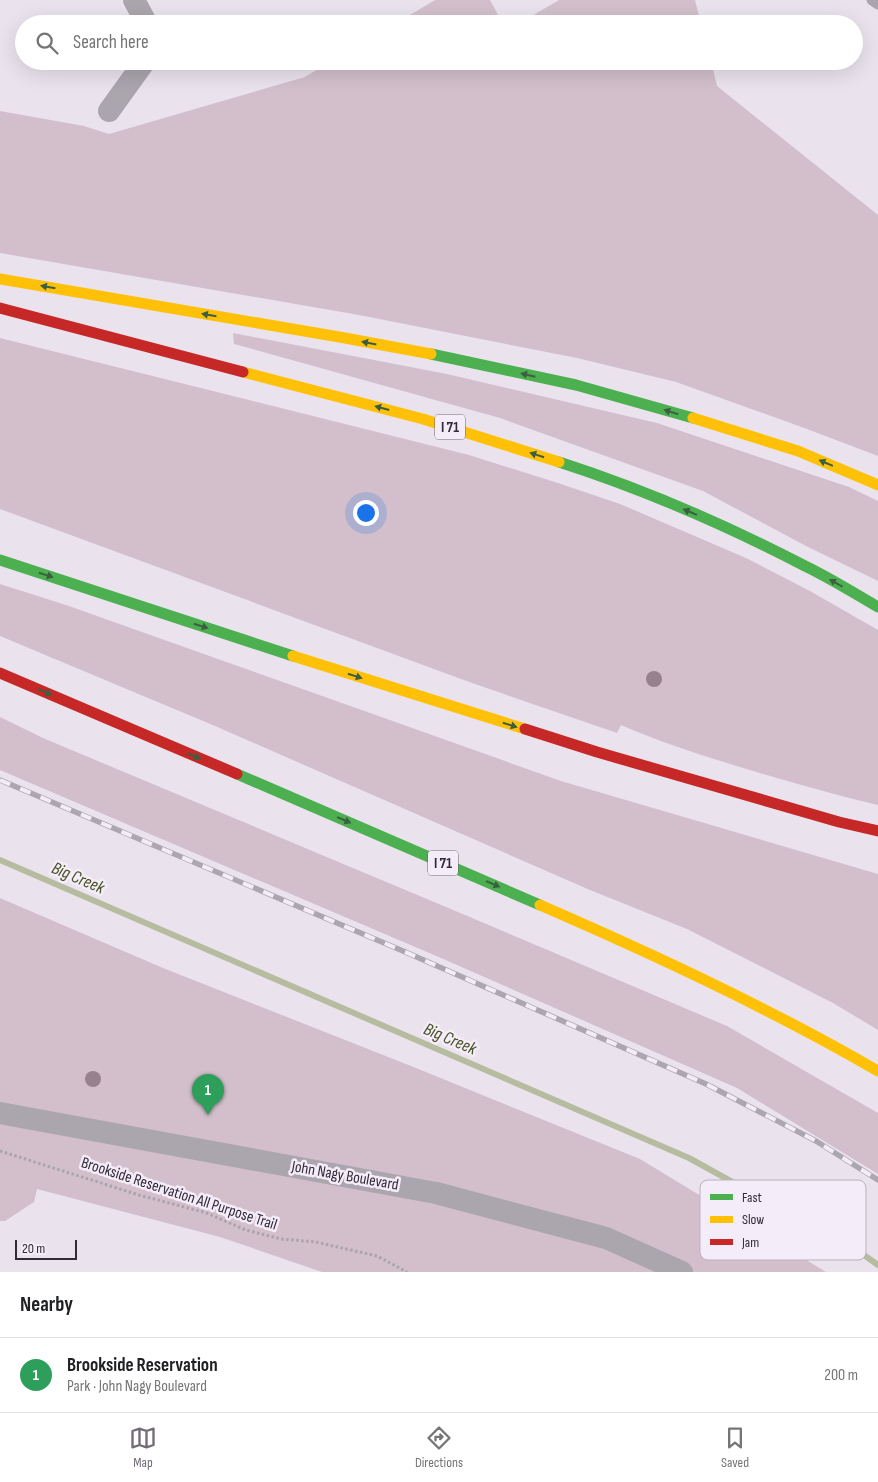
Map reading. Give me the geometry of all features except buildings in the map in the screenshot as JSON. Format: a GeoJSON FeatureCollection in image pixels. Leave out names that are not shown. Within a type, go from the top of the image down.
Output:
{"type":"FeatureCollection","features":[{"type":"Feature","properties":{"kind":"highway"},"geometry":{"type":"LineString","coordinates":[[0,279],[344,338],[471,362],[576,385],[671,411],[798,451],[878,485]]}},
{"type":"Feature","properties":{"kind":"highway","name":"I 71"},"geometry":{"type":"LineString","coordinates":[[0,308],[423,419],[586,471],[738,532],[806,566],[878,607]]}},
{"type":"Feature","properties":{"kind":"highway"},"geometry":{"type":"LineString","coordinates":[[0,560],[316,664],[588,749],[839,822],[878,831]]}},
{"type":"Feature","properties":{"kind":"highway","name":"I 71"},"geometry":{"type":"LineString","coordinates":[[0,673],[627,942],[754,1003],[878,1070]]}},
{"type":"Feature","properties":{"kind":"street"},"geometry":{"type":"LineString","coordinates":[[134,0],[142,15]]}},
{"type":"Feature","properties":{"kind":"street"},"geometry":{"type":"LineString","coordinates":[[109,111],[139,70]]}},
{"type":"Feature","properties":{"kind":"street","name":"John Nagy Boulevard"},"geometry":{"type":"LineString","coordinates":[[0,1113],[436,1193],[606,1238],[682,1272]]}},
{"type":"Feature","properties":{"kind":"lane"},"geometry":{"type":"LineString","coordinates":[[872,0],[878,4]]}},
{"type":"Feature","properties":{"kind":"path","name":"Brookside Reservation All Purpose Trail"},"geometry":{"type":"LineString","coordinates":[[0,1151],[139,1195],[207,1213],[246,1230],[281,1239],[316,1242],[378,1256],[407,1272]]}},
{"type":"Feature","properties":{"kind":"shaded area"},"geometry":{"type":"Polygon","coordinates":[[[435,0],[490,0],[498,15],[410,15],[435,0]]]}},
{"type":"Feature","properties":{"kind":"shaded area"},"geometry":{"type":"Polygon","coordinates":[[[559,0],[695,0],[699,15],[533,15],[559,0]]]}},
{"type":"Feature","properties":{"kind":"shaded area"},"geometry":{"type":"Polygon","coordinates":[[[316,70],[713,70],[717,86],[878,215],[878,456],[676,382],[577,358],[359,315],[0,253],[0,111],[84,126],[109,134],[305,77],[316,70]]]}},
{"type":"Feature","properties":{"kind":"shaded area"},"geometry":{"type":"Polygon","coordinates":[[[233,333],[447,374],[657,423],[849,487],[878,501],[878,581],[806,546],[703,491],[500,418],[234,344],[233,333]]]}},
{"type":"Feature","properties":{"kind":"shaded area"},"geometry":{"type":"Polygon","coordinates":[[[0,338],[469,455],[620,504],[746,558],[810,591],[878,630],[878,805],[714,759],[621,725],[617,733],[472,683],[0,509],[0,338]]]}},
{"type":"Feature","properties":{"kind":"shaded area"},"geometry":{"type":"Polygon","coordinates":[[[0,584],[66,605],[561,781],[878,874],[878,1030],[833,1003],[687,929],[590,890],[215,726],[0,636],[0,584]]]}},
{"type":"Feature","properties":{"kind":"shaded area"},"geometry":{"type":"Polygon","coordinates":[[[0,717],[43,738],[727,1026],[878,1113],[878,1174],[737,1088],[441,958],[0,770],[0,717]]]}},
{"type":"Feature","properties":{"kind":"shaded area"},"geometry":{"type":"Polygon","coordinates":[[[0,898],[163,968],[640,1159],[700,1195],[700,1260],[806,1260],[826,1272],[322,1272],[220,1237],[37,1189],[34,1202],[5,1221],[0,1221],[0,898]]]}},
{"type":"Feature","properties":{"kind":"waterway","name":"Big Creek"},"geometry":{"type":"LineString","coordinates":[[0,860],[689,1158],[729,1180]]}},
{"type":"Feature","properties":{"kind":"waterway","name":"Big Creek"},"geometry":{"type":"LineString","coordinates":[[866,1257],[878,1265]]}},
{"type":"Feature","properties":{"kind":"railway"},"geometry":{"type":"LineString","coordinates":[[0,780],[403,951],[706,1084],[816,1141],[878,1180]]}},
{"type":"Feature","properties":{"kind":"traffic: fast"},"geometry":{"type":"LineString","coordinates":[[431,354],[576,385],[693,418]]}},
{"type":"Feature","properties":{"kind":"traffic: fast"},"geometry":{"type":"LineString","coordinates":[[559,462],[622,484],[715,522],[814,571],[878,607]]}},
{"type":"Feature","properties":{"kind":"traffic: fast"},"geometry":{"type":"LineString","coordinates":[[0,560],[293,656]]}},
{"type":"Feature","properties":{"kind":"traffic: fast"},"geometry":{"type":"LineString","coordinates":[[237,774],[540,905]]}},
{"type":"Feature","properties":{"kind":"traffic: slow"},"geometry":{"type":"LineString","coordinates":[[0,279],[431,354]]}},
{"type":"Feature","properties":{"kind":"traffic: slow"},"geometry":{"type":"LineString","coordinates":[[243,372],[423,419],[559,462]]}},
{"type":"Feature","properties":{"kind":"traffic: slow"},"geometry":{"type":"LineString","coordinates":[[693,418],[798,451],[878,485]]}},
{"type":"Feature","properties":{"kind":"traffic: slow"},"geometry":{"type":"LineString","coordinates":[[293,656],[525,729]]}},
{"type":"Feature","properties":{"kind":"traffic: slow"},"geometry":{"type":"LineString","coordinates":[[540,905],[711,983],[878,1071]]}},
{"type":"Feature","properties":{"kind":"traffic: jam"},"geometry":{"type":"LineString","coordinates":[[0,308],[243,372]]}},
{"type":"Feature","properties":{"kind":"traffic: jam"},"geometry":{"type":"LineString","coordinates":[[0,673],[237,774]]}},
{"type":"Feature","properties":{"kind":"traffic: jam"},"geometry":{"type":"LineString","coordinates":[[525,729],[597,752],[839,822],[878,831]]}},
{"type":"Feature","properties":{"kind":"place","name":"Brookside Reservation"},"geometry":{"type":"Point","coordinates":[208,1115]}}]}
